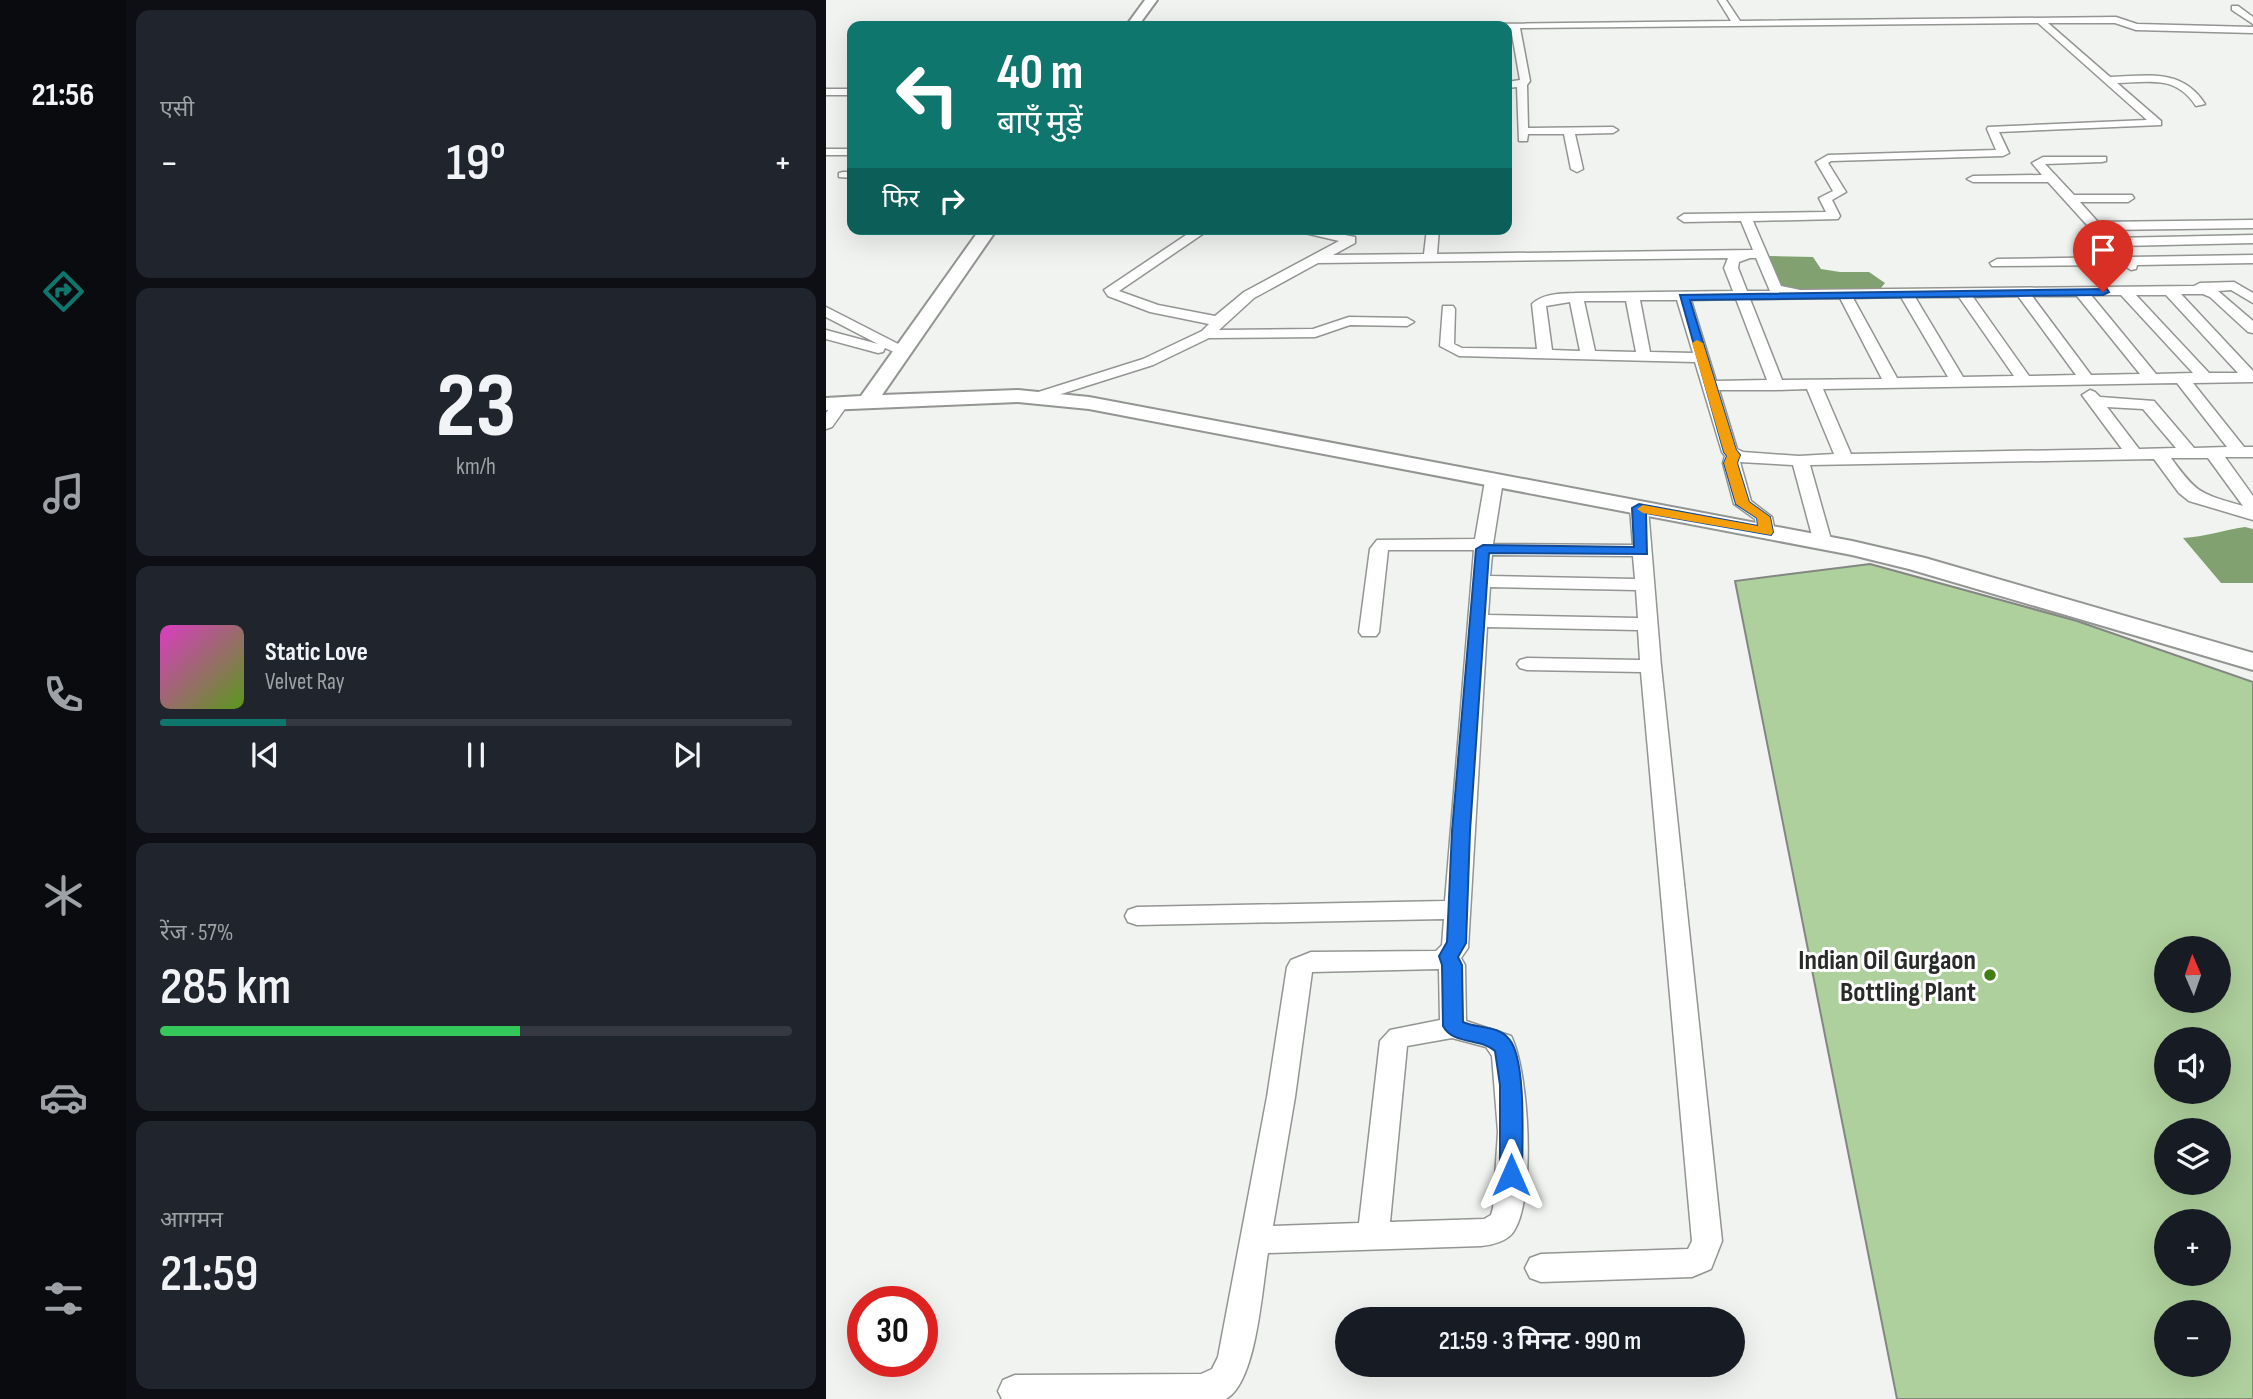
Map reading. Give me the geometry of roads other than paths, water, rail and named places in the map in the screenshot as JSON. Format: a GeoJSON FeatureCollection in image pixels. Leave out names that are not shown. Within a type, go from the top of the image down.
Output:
{"type":"FeatureCollection","features":[{"type":"Feature","properties":{"kind":"street"},"geometry":{"type":"LineString","coordinates":[[1136,21],[1151,0]]}},
{"type":"Feature","properties":{"kind":"street"},"geometry":{"type":"LineString","coordinates":[[1722,0],[1738,25]]}},
{"type":"Feature","properties":{"kind":"street"},"geometry":{"type":"LineString","coordinates":[[2253,7],[2229,6],[2253,21]]}},
{"type":"Feature","properties":{"kind":"street"},"geometry":{"type":"LineString","coordinates":[[1512,85],[1525,81],[1515,26],[2119,20],[2142,27],[2253,30]]}},
{"type":"Feature","properties":{"kind":"street"},"geometry":{"type":"LineString","coordinates":[[1684,218],[1834,216],[1825,198],[1840,192],[1822,162],[1828,158],[2004,153],[1992,129],[2157,123],[2041,22]]}},
{"type":"Feature","properties":{"kind":"street"},"geometry":{"type":"LineString","coordinates":[[2110,80],[2154,80],[2179,84],[2188,88],[2200,104]]}},
{"type":"Feature","properties":{"kind":"street"},"geometry":{"type":"LineString","coordinates":[[1521,84],[1522,135],[1569,130],[1613,130]]}},
{"type":"Feature","properties":{"kind":"street"},"geometry":{"type":"LineString","coordinates":[[826,92],[847,92]]}},
{"type":"Feature","properties":{"kind":"street"},"geometry":{"type":"LineString","coordinates":[[1569,130],[1577,169]]}},
{"type":"Feature","properties":{"kind":"street"},"geometry":{"type":"LineString","coordinates":[[826,152],[847,152]]}},
{"type":"Feature","properties":{"kind":"street"},"geometry":{"type":"LineString","coordinates":[[2102,159],[2039,160],[2038,163],[2150,287]]}},
{"type":"Feature","properties":{"kind":"street"},"geometry":{"type":"LineString","coordinates":[[1973,179],[2052,178]]}},
{"type":"Feature","properties":{"kind":"street"},"geometry":{"type":"LineString","coordinates":[[2070,198],[2129,198]]}},
{"type":"Feature","properties":{"kind":"street"},"geometry":{"type":"LineString","coordinates":[[1745,218],[1755,254],[1775,288],[1787,292],[2234,286],[2253,299]]}},
{"type":"Feature","properties":{"kind":"street"},"geometry":{"type":"LineString","coordinates":[[2095,226],[2253,224]]}},
{"type":"Feature","properties":{"kind":"street"},"geometry":{"type":"LineString","coordinates":[[867,402],[985,235]]}},
{"type":"Feature","properties":{"kind":"street"},"geometry":{"type":"LineString","coordinates":[[1195,235],[1111,290],[1155,309],[1217,321]]}},
{"type":"Feature","properties":{"kind":"street"},"geometry":{"type":"LineString","coordinates":[[1037,397],[1148,362],[1206,334],[1217,321],[1256,291],[1352,240],[1326,235]]}},
{"type":"Feature","properties":{"kind":"street"},"geometry":{"type":"LineString","coordinates":[[1430,258],[1432,235]]}},
{"type":"Feature","properties":{"kind":"street"},"geometry":{"type":"LineString","coordinates":[[2109,242],[2253,239]]}},
{"type":"Feature","properties":{"kind":"street"},"geometry":{"type":"LineString","coordinates":[[1312,259],[1755,254]]}},
{"type":"Feature","properties":{"kind":"street"},"geometry":{"type":"LineString","coordinates":[[1755,254],[1731,263],[1776,385]]}},
{"type":"Feature","properties":{"kind":"street"},"geometry":{"type":"LineString","coordinates":[[1997,263],[2253,259]]}},
{"type":"Feature","properties":{"kind":"street"},"geometry":{"type":"LineString","coordinates":[[2170,290],[2252,377]]}},
{"type":"Feature","properties":{"kind":"street"},"geometry":{"type":"LineString","coordinates":[[1545,355],[1539,304],[1550,299],[1577,297],[2170,290],[2213,292],[2253,329]]}},
{"type":"Feature","properties":{"kind":"street"},"geometry":{"type":"LineString","coordinates":[[2125,291],[2205,378]]}},
{"type":"Feature","properties":{"kind":"street"},"geometry":{"type":"LineString","coordinates":[[2081,292],[2151,379]]}},
{"type":"Feature","properties":{"kind":"street"},"geometry":{"type":"LineString","coordinates":[[2023,293],[2095,402],[2134,454]]}},
{"type":"Feature","properties":{"kind":"street"},"geometry":{"type":"LineString","coordinates":[[1906,294],[1958,382]]}},
{"type":"Feature","properties":{"kind":"street"},"geometry":{"type":"LineString","coordinates":[[1964,294],[2024,380]]}},
{"type":"Feature","properties":{"kind":"street"},"geometry":{"type":"LineString","coordinates":[[1845,295],[1891,382]]}},
{"type":"Feature","properties":{"kind":"street"},"geometry":{"type":"LineString","coordinates":[[1577,297],[1589,356]]}},
{"type":"Feature","properties":{"kind":"street"},"geometry":{"type":"LineString","coordinates":[[1632,297],[1644,357]]}},
{"type":"Feature","properties":{"kind":"street"},"geometry":{"type":"LineString","coordinates":[[1684,297],[1730,452],[1734,455],[1801,461],[1844,458],[2246,452]]}},
{"type":"Feature","properties":{"kind":"street"},"geometry":{"type":"LineString","coordinates":[[1448,309],[1448,348],[1470,354],[1702,359]]}},
{"type":"Feature","properties":{"kind":"street"},"geometry":{"type":"LineString","coordinates":[[826,311],[902,353]]}},
{"type":"Feature","properties":{"kind":"street"},"geometry":{"type":"LineString","coordinates":[[1206,334],[1315,333],[1349,321],[1408,323]]}},
{"type":"Feature","properties":{"kind":"street"},"geometry":{"type":"LineString","coordinates":[[826,334],[902,353]]}},
{"type":"Feature","properties":{"kind":"street"},"geometry":{"type":"LineString","coordinates":[[1710,386],[2252,377]]}},
{"type":"Feature","properties":{"kind":"street"},"geometry":{"type":"LineString","coordinates":[[2180,378],[2246,452]]}},
{"type":"Feature","properties":{"kind":"street"},"geometry":{"type":"LineString","coordinates":[[1813,384],[1844,458]]}},
{"type":"Feature","properties":{"kind":"street"},"geometry":{"type":"LineString","coordinates":[[826,424],[834,403],[1037,397],[1089,403],[1822,542],[1916,563],[2253,662]]}},
{"type":"Feature","properties":{"kind":"street"},"geometry":{"type":"LineString","coordinates":[[2095,402],[2148,404],[2189,453]]}},
{"type":"Feature","properties":{"kind":"street"},"geometry":{"type":"LineString","coordinates":[[2213,453],[2253,508]]}},
{"type":"Feature","properties":{"kind":"street"},"geometry":{"type":"LineString","coordinates":[[2159,454],[2185,489],[2195,497],[2253,515]]}},
{"type":"Feature","properties":{"kind":"street"},"geometry":{"type":"LineString","coordinates":[[1734,455],[1731,463],[1743,504],[1763,517],[1766,532]]}},
{"type":"Feature","properties":{"kind":"street"},"geometry":{"type":"LineString","coordinates":[[1801,461],[1822,542]]}},
{"type":"Feature","properties":{"kind":"street"},"geometry":{"type":"LineString","coordinates":[[1015,1391],[1213,1390],[1221,1386],[1228,1376],[1234,1357],[1281,1097],[1300,967],[1311,961],[1437,960],[1448,956],[1457,943],[1461,820],[1480,582],[1494,481]]}},
{"type":"Feature","properties":{"kind":"street"},"geometry":{"type":"LineString","coordinates":[[1541,1268],[1681,1265],[1700,1259],[1705,1251],[1706,1226],[1647,624],[1639,508]]}},
{"type":"Feature","properties":{"kind":"street"},"geometry":{"type":"LineString","coordinates":[[1369,632],[1379,549],[1383,544],[1642,551]]}},
{"type":"Feature","properties":{"kind":"street"},"geometry":{"type":"LineString","coordinates":[[1480,582],[1644,585]]}},
{"type":"Feature","properties":{"kind":"street"},"geometry":{"type":"LineString","coordinates":[[1478,621],[1647,624]]}},
{"type":"Feature","properties":{"kind":"street"},"geometry":{"type":"LineString","coordinates":[[1527,664],[1651,666]]}},
{"type":"Feature","properties":{"kind":"street"},"geometry":{"type":"LineString","coordinates":[[1137,916],[1458,909]]}},
{"type":"Feature","properties":{"kind":"street"},"geometry":{"type":"LineString","coordinates":[[1448,956],[1452,965],[1453,1026]]}},
{"type":"Feature","properties":{"kind":"street"},"geometry":{"type":"LineString","coordinates":[[1254,1240],[1373,1237],[1492,1232],[1501,1226],[1509,1210],[1511,1085],[1506,1051],[1501,1043],[1488,1035],[1465,1032],[1453,1026],[1434,1034],[1401,1036],[1394,1041],[1373,1237]]}},
{"type":"Feature","properties":{"kind":"place","name":"Indian Oil Gurgaon Bottling Plant"},"geometry":{"type":"Point","coordinates":[1990,975]}}]}
